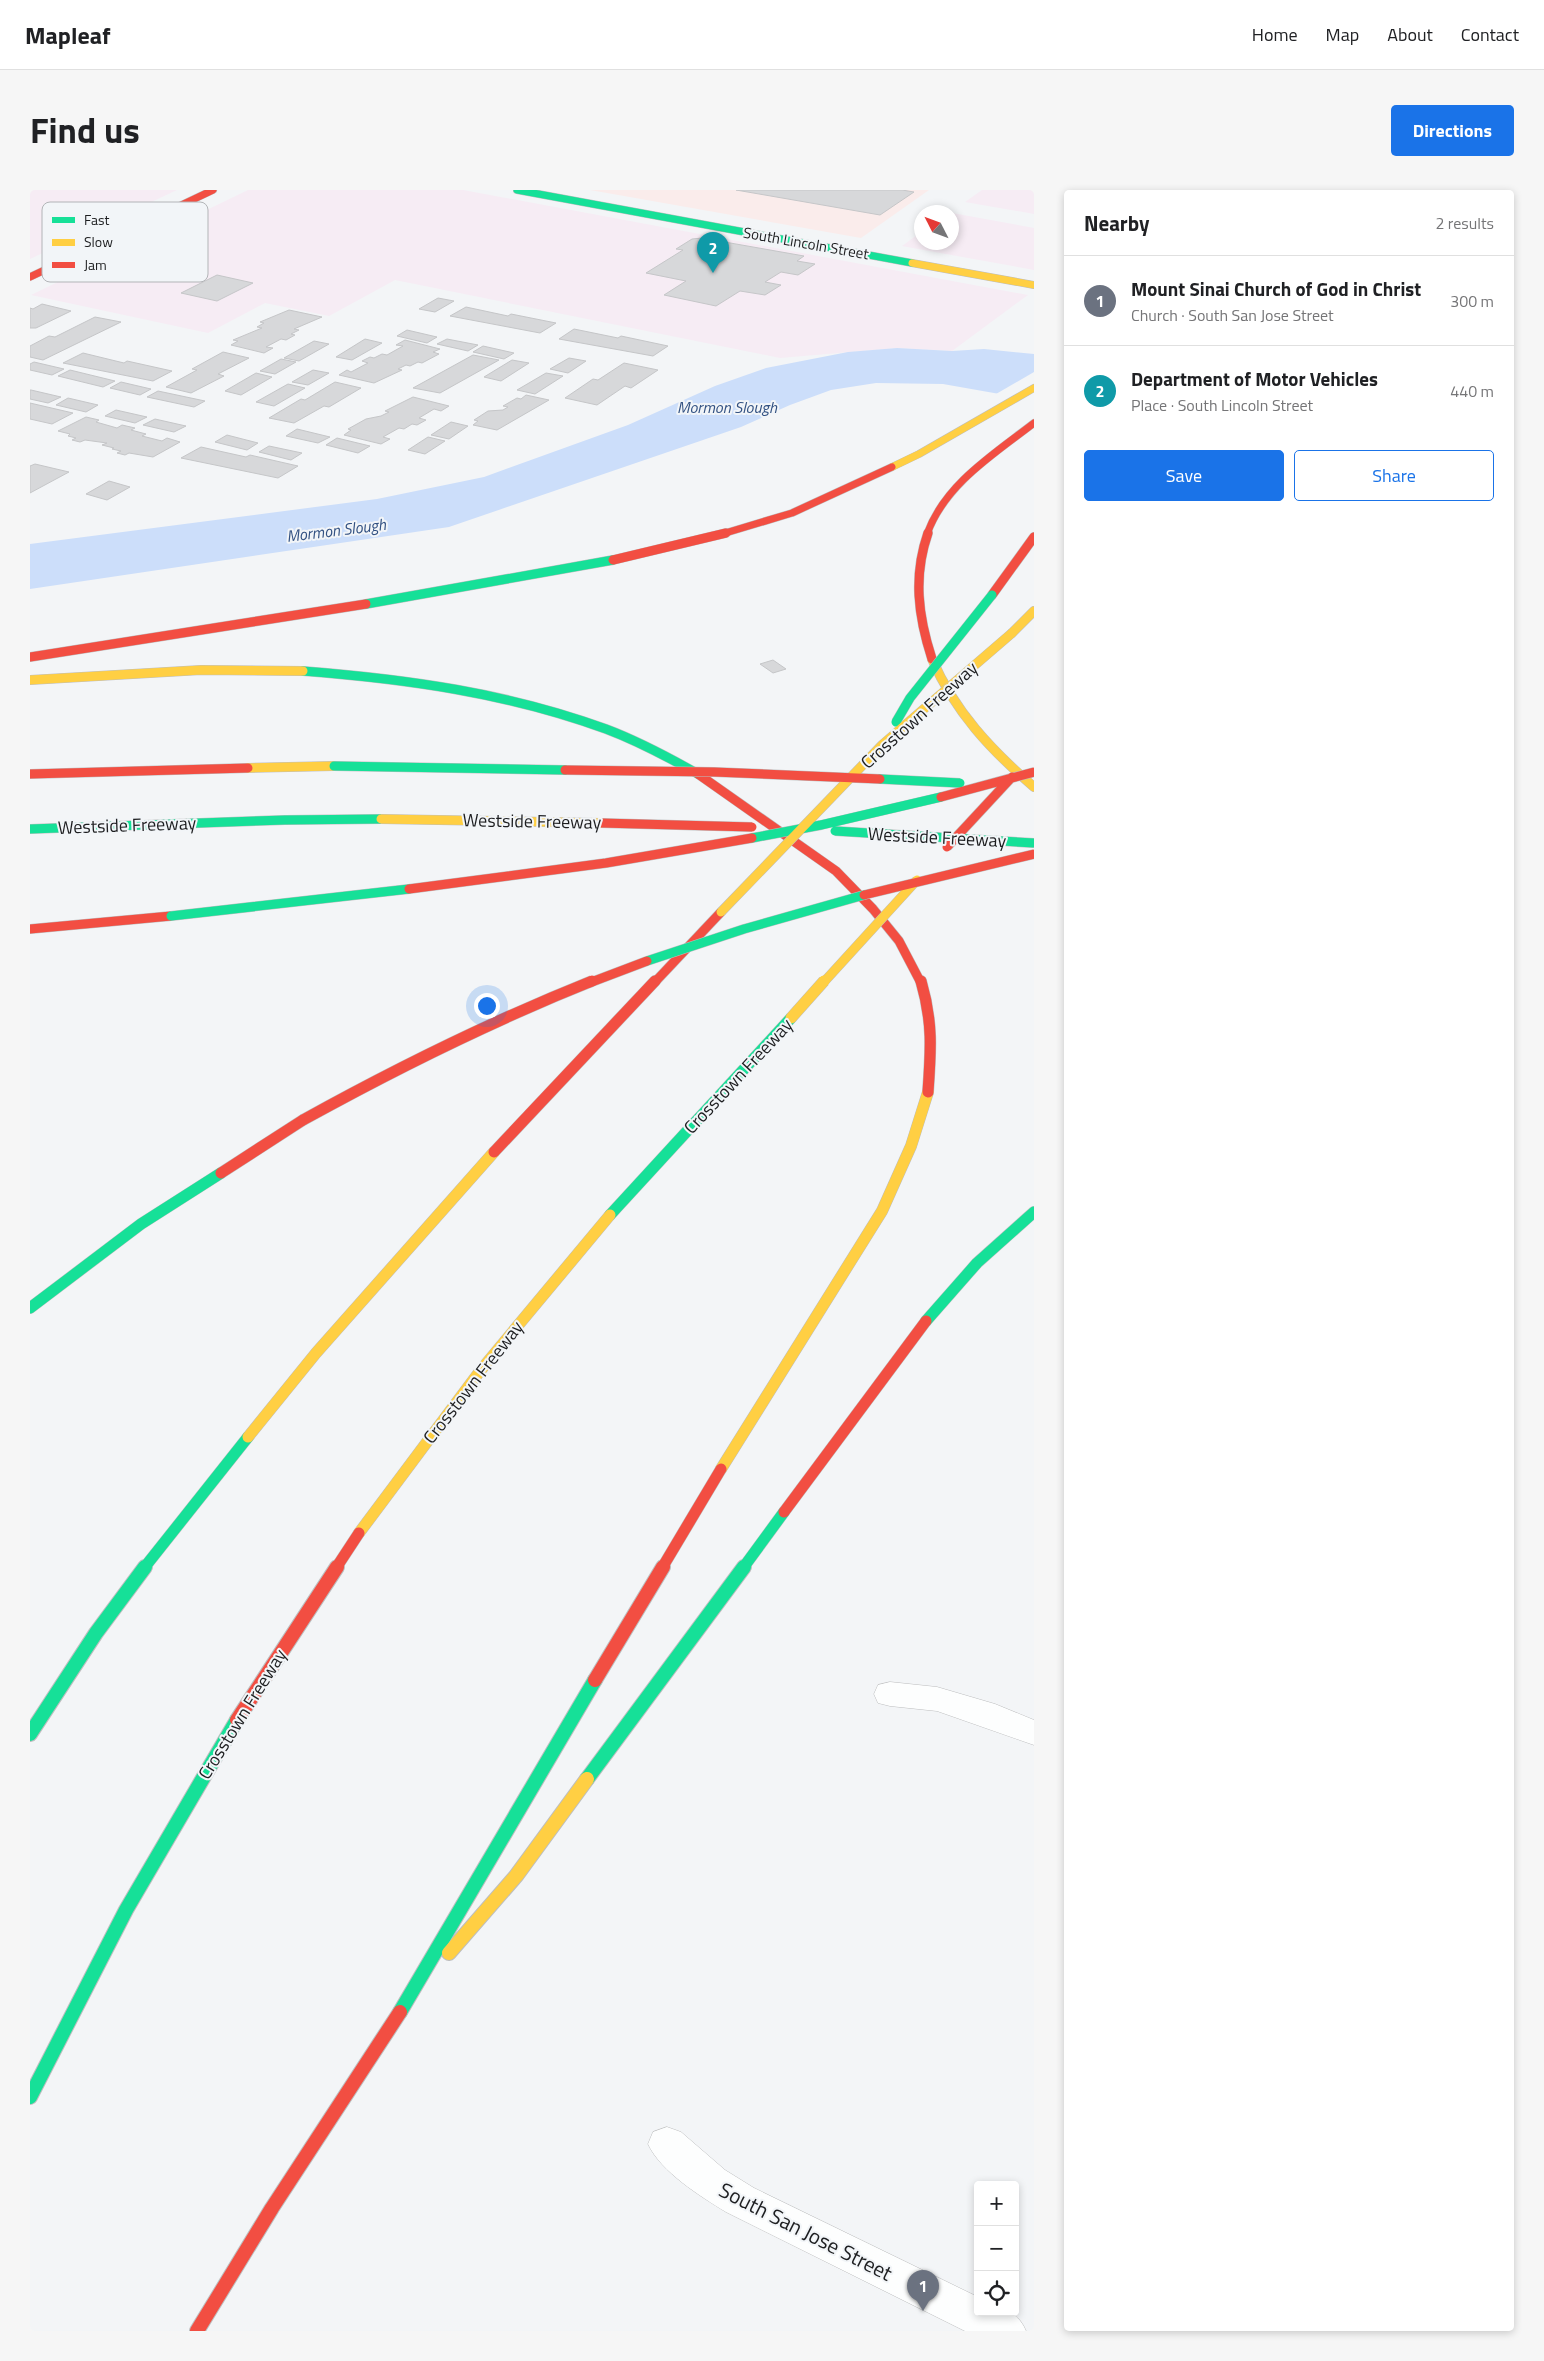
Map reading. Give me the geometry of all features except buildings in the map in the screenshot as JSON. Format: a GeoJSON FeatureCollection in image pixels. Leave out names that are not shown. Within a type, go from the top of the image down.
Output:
{"type":"FeatureCollection","features":[{"type":"Feature","properties":{"kind":"main road"},"geometry":{"type":"LineString","coordinates":[[188,202],[213,190]]}},
{"type":"Feature","properties":{"kind":"main road","name":"South Lincoln Street"},"geometry":{"type":"LineString","coordinates":[[517,190],[1034,285]]}},
{"type":"Feature","properties":{"kind":"main road"},"geometry":{"type":"LineString","coordinates":[[30,277],[42,271]]}},
{"type":"Feature","properties":{"kind":"main road"},"geometry":{"type":"LineString","coordinates":[[30,657],[437,593],[607,562],[713,537],[792,513],[850,487],[919,454],[1034,388]]}},
{"type":"Feature","properties":{"kind":"main road"},"geometry":{"type":"LineString","coordinates":[[1034,423],[962,480],[933,518],[923,541],[916,571],[915,588],[918,620],[926,650],[944,687],[973,728],[1001,759],[1034,787]]}},
{"type":"Feature","properties":{"kind":"main road"},"geometry":{"type":"LineString","coordinates":[[882,744],[910,698],[992,595],[1034,538]]}},
{"type":"Feature","properties":{"kind":"main road","name":"Crosstown Freeway"},"geometry":{"type":"LineString","coordinates":[[30,1734],[96,1633],[168,1536],[316,1353],[487,1160],[882,744],[1012,633],[1034,611]]}},
{"type":"Feature","properties":{"kind":"main road"},"geometry":{"type":"LineString","coordinates":[[30,680],[125,671],[199,668],[264,668],[365,674],[463,690],[516,702],[623,734],[652,747],[710,780],[844,878],[904,947],[918,972],[929,1004],[931,1048],[928,1092],[912,1146],[895,1188],[858,1252],[727,1458],[403,2005],[230,2274],[197,2331]]}},
{"type":"Feature","properties":{"kind":"main road","name":"Crosstown Freeway"},"geometry":{"type":"LineString","coordinates":[[30,2096],[93,1970],[160,1849],[223,1744],[301,1621],[374,1512],[448,1412],[516,1325],[641,1180],[1028,760]]}},
{"type":"Feature","properties":{"kind":"main road"},"geometry":{"type":"LineString","coordinates":[[30,774],[334,766],[714,772],[1034,787]]}},
{"type":"Feature","properties":{"kind":"main road"},"geometry":{"type":"LineString","coordinates":[[970,822],[1034,773]]}},
{"type":"Feature","properties":{"kind":"main road"},"geometry":{"type":"LineString","coordinates":[[30,930],[434,888],[627,860],[814,825],[1034,773]]}},
{"type":"Feature","properties":{"kind":"main road","name":"Westside Freeway"},"geometry":{"type":"LineString","coordinates":[[30,829],[286,820],[507,820],[749,827],[1034,843]]}},
{"type":"Feature","properties":{"kind":"main road"},"geometry":{"type":"LineString","coordinates":[[30,1308],[141,1224],[303,1120],[381,1075],[444,1044],[575,987],[787,916],[1034,854]]}},
{"type":"Feature","properties":{"kind":"main road"},"geometry":{"type":"LineString","coordinates":[[403,2005],[516,1876],[903,1351],[957,1282],[998,1241],[1034,1212]]}},
{"type":"Feature","properties":{"kind":"street"},"geometry":{"type":"LineString","coordinates":[[890,1694],[936,1699],[983,1713],[1034,1733]]}},
{"type":"Feature","properties":{"kind":"street","name":"South San Jose Street"},"geometry":{"type":"LineString","coordinates":[[668,2144],[711,2182],[740,2200],[1006,2331]]}},
{"type":"Feature","properties":{"kind":"shaded area"},"geometry":{"type":"Polygon","coordinates":[[[30,190],[177,190],[151,202],[42,202],[42,253],[30,259],[30,190]]]}},
{"type":"Feature","properties":{"kind":"shaded area"},"geometry":{"type":"Polygon","coordinates":[[[248,190],[463,190],[1028,295],[952,351],[897,348],[780,358],[395,280],[329,316],[265,303],[208,333],[31,295],[58,282],[208,282],[208,209],[248,190]]]}},
{"type":"Feature","properties":{"kind":"shaded area"},"geometry":{"type":"Polygon","coordinates":[[[590,190],[929,190],[861,238],[590,190]]]}},
{"type":"Feature","properties":{"kind":"shaded area"},"geometry":{"type":"Polygon","coordinates":[[[982,190],[1034,190],[1034,214],[965,202],[982,190]]]}},
{"type":"Feature","properties":{"kind":"shaded area"},"geometry":{"type":"Polygon","coordinates":[[[959,214],[1034,228],[1034,270],[924,250],[959,250],[959,214]]]}},
{"type":"Feature","properties":{"kind":"shaded area"},"geometry":{"type":"Polygon","coordinates":[[[914,237],[914,248],[902,246],[914,237]]]}},
{"type":"Feature","properties":{"kind":"water","name":"Mormon Slough"},"geometry":{"type":"Polygon","coordinates":[[[897,348],[952,351],[984,349],[1034,354],[1034,400],[943,384],[876,383],[831,390],[790,405],[741,427],[449,527],[30,589],[30,544],[377,499],[484,477],[628,425],[715,386],[766,368],[848,352],[897,348]]]}},
{"type":"Feature","properties":{"kind":"pier"},"geometry":{"type":"Polygon","coordinates":[[[1034,372],[1034,402],[996,394],[1034,372]]]}},
{"type":"Feature","properties":{"kind":"traffic: fast"},"geometry":{"type":"LineString","coordinates":[[517,190],[912,263]]}},
{"type":"Feature","properties":{"kind":"traffic: fast"},"geometry":{"type":"LineString","coordinates":[[366,604],[613,560]]}},
{"type":"Feature","properties":{"kind":"traffic: fast"},"geometry":{"type":"LineString","coordinates":[[896,722],[910,698],[992,595]]}},
{"type":"Feature","properties":{"kind":"traffic: fast"},"geometry":{"type":"LineString","coordinates":[[303,671],[404,680],[455,688],[558,712],[607,729],[654,750],[698,774]]}},
{"type":"Feature","properties":{"kind":"traffic: fast"},"geometry":{"type":"LineString","coordinates":[[334,766],[565,770]]}},
{"type":"Feature","properties":{"kind":"traffic: fast"},"geometry":{"type":"LineString","coordinates":[[880,779],[960,783]]}},
{"type":"Feature","properties":{"kind":"traffic: fast"},"geometry":{"type":"LineString","coordinates":[[752,838],[821,825],[941,797]]}},
{"type":"Feature","properties":{"kind":"traffic: fast"},"geometry":{"type":"LineString","coordinates":[[30,829],[285,820],[381,819]]}},
{"type":"Feature","properties":{"kind":"traffic: fast"},"geometry":{"type":"LineString","coordinates":[[835,831],[1034,843]]}},
{"type":"Feature","properties":{"kind":"traffic: fast"},"geometry":{"type":"LineString","coordinates":[[171,916],[409,889]]}},
{"type":"Feature","properties":{"kind":"traffic: fast"},"geometry":{"type":"LineString","coordinates":[[647,961],[744,929],[864,895]]}},
{"type":"Feature","properties":{"kind":"traffic: fast"},"geometry":{"type":"LineString","coordinates":[[610,1215],[791,1018]]}},
{"type":"Feature","properties":{"kind":"traffic: fast"},"geometry":{"type":"LineString","coordinates":[[30,1308],[141,1224],[221,1173]]}},
{"type":"Feature","properties":{"kind":"traffic: fast"},"geometry":{"type":"LineString","coordinates":[[926,1321],[977,1263],[1034,1212]]}},
{"type":"Feature","properties":{"kind":"traffic: fast"},"geometry":{"type":"LineString","coordinates":[[30,1734],[96,1633],[168,1536],[248,1437]]}},
{"type":"Feature","properties":{"kind":"traffic: fast"},"geometry":{"type":"LineString","coordinates":[[587,1779],[784,1512]]}},
{"type":"Feature","properties":{"kind":"traffic: fast"},"geometry":{"type":"LineString","coordinates":[[400,2012],[595,1680]]}},
{"type":"Feature","properties":{"kind":"traffic: fast"},"geometry":{"type":"LineString","coordinates":[[30,2097],[126,1910],[237,1720]]}},
{"type":"Feature","properties":{"kind":"traffic: slow"},"geometry":{"type":"LineString","coordinates":[[912,263],[1034,285]]}},
{"type":"Feature","properties":{"kind":"traffic: slow"},"geometry":{"type":"LineString","coordinates":[[892,467],[919,454],[1034,388]]}},
{"type":"Feature","properties":{"kind":"traffic: slow"},"geometry":{"type":"LineString","coordinates":[[1012,633],[1034,611]]}},
{"type":"Feature","properties":{"kind":"traffic: slow"},"geometry":{"type":"LineString","coordinates":[[721,912],[882,745],[1012,633]]}},
{"type":"Feature","properties":{"kind":"traffic: slow"},"geometry":{"type":"LineString","coordinates":[[932,659],[950,696],[974,730],[1003,760],[1034,787]]}},
{"type":"Feature","properties":{"kind":"traffic: slow"},"geometry":{"type":"LineString","coordinates":[[30,680],[201,670],[303,671]]}},
{"type":"Feature","properties":{"kind":"traffic: slow"},"geometry":{"type":"LineString","coordinates":[[248,768],[334,766]]}},
{"type":"Feature","properties":{"kind":"traffic: slow"},"geometry":{"type":"LineString","coordinates":[[381,819],[601,823]]}},
{"type":"Feature","properties":{"kind":"traffic: slow"},"geometry":{"type":"LineString","coordinates":[[791,1018],[917,880]]}},
{"type":"Feature","properties":{"kind":"traffic: slow"},"geometry":{"type":"LineString","coordinates":[[721,1469],[882,1211],[911,1146],[928,1092]]}},
{"type":"Feature","properties":{"kind":"traffic: slow"},"geometry":{"type":"LineString","coordinates":[[248,1437],[316,1353],[494,1152]]}},
{"type":"Feature","properties":{"kind":"traffic: slow"},"geometry":{"type":"LineString","coordinates":[[359,1533],[449,1410],[544,1292],[610,1215]]}},
{"type":"Feature","properties":{"kind":"traffic: slow"},"geometry":{"type":"LineString","coordinates":[[449,1953],[516,1876],[587,1779]]}},
{"type":"Feature","properties":{"kind":"traffic: jam"},"geometry":{"type":"LineString","coordinates":[[188,202],[213,190]]}},
{"type":"Feature","properties":{"kind":"traffic: jam"},"geometry":{"type":"LineString","coordinates":[[30,277],[42,271]]}},
{"type":"Feature","properties":{"kind":"traffic: jam"},"geometry":{"type":"LineString","coordinates":[[932,659],[920,615],[918,592],[918,570],[922,548],[930,527],[940,507],[955,488],[973,470],[1034,423]]}},
{"type":"Feature","properties":{"kind":"traffic: jam"},"geometry":{"type":"LineString","coordinates":[[613,560],[713,537],[792,513],[892,467]]}},
{"type":"Feature","properties":{"kind":"traffic: jam"},"geometry":{"type":"LineString","coordinates":[[992,595],[1034,537]]}},
{"type":"Feature","properties":{"kind":"traffic: jam"},"geometry":{"type":"LineString","coordinates":[[30,657],[366,604]]}},
{"type":"Feature","properties":{"kind":"traffic: jam"},"geometry":{"type":"LineString","coordinates":[[30,774],[248,768]]}},
{"type":"Feature","properties":{"kind":"traffic: jam"},"geometry":{"type":"LineString","coordinates":[[565,770],[714,772],[880,779]]}},
{"type":"Feature","properties":{"kind":"traffic: jam"},"geometry":{"type":"LineString","coordinates":[[941,797],[1034,772]]}},
{"type":"Feature","properties":{"kind":"traffic: jam"},"geometry":{"type":"LineString","coordinates":[[698,774],[836,871],[873,909],[899,941],[919,975],[929,1009],[931,1048],[928,1092]]}},
{"type":"Feature","properties":{"kind":"traffic: jam"},"geometry":{"type":"LineString","coordinates":[[947,847],[1012,777]]}},
{"type":"Feature","properties":{"kind":"traffic: jam"},"geometry":{"type":"LineString","coordinates":[[601,823],[752,827]]}},
{"type":"Feature","properties":{"kind":"traffic: jam"},"geometry":{"type":"LineString","coordinates":[[409,889],[606,863],[752,838]]}},
{"type":"Feature","properties":{"kind":"traffic: jam"},"geometry":{"type":"LineString","coordinates":[[864,895],[1034,854]]}},
{"type":"Feature","properties":{"kind":"traffic: jam"},"geometry":{"type":"LineString","coordinates":[[494,1152],[721,912]]}},
{"type":"Feature","properties":{"kind":"traffic: jam"},"geometry":{"type":"LineString","coordinates":[[30,929],[171,916]]}},
{"type":"Feature","properties":{"kind":"traffic: jam"},"geometry":{"type":"LineString","coordinates":[[303,1120],[387,1075],[515,1013],[602,977],[647,961]]}},
{"type":"Feature","properties":{"kind":"traffic: jam"},"geometry":{"type":"LineString","coordinates":[[221,1173],[303,1120]]}},
{"type":"Feature","properties":{"kind":"traffic: jam"},"geometry":{"type":"LineString","coordinates":[[784,1512],[926,1321]]}},
{"type":"Feature","properties":{"kind":"traffic: jam"},"geometry":{"type":"LineString","coordinates":[[595,1680],[721,1469]]}},
{"type":"Feature","properties":{"kind":"traffic: jam"},"geometry":{"type":"LineString","coordinates":[[237,1720],[359,1533]]}},
{"type":"Feature","properties":{"kind":"traffic: jam"},"geometry":{"type":"LineString","coordinates":[[197,2331],[272,2208],[400,2012]]}},
{"type":"Feature","properties":{"kind":"place","name":"Department of Motor Vehicles"},"geometry":{"type":"Point","coordinates":[713,273]}},
{"type":"Feature","properties":{"kind":"place","name":"Mount Sinai Church of God in Christ"},"geometry":{"type":"Point","coordinates":[923,2311]}}]}
